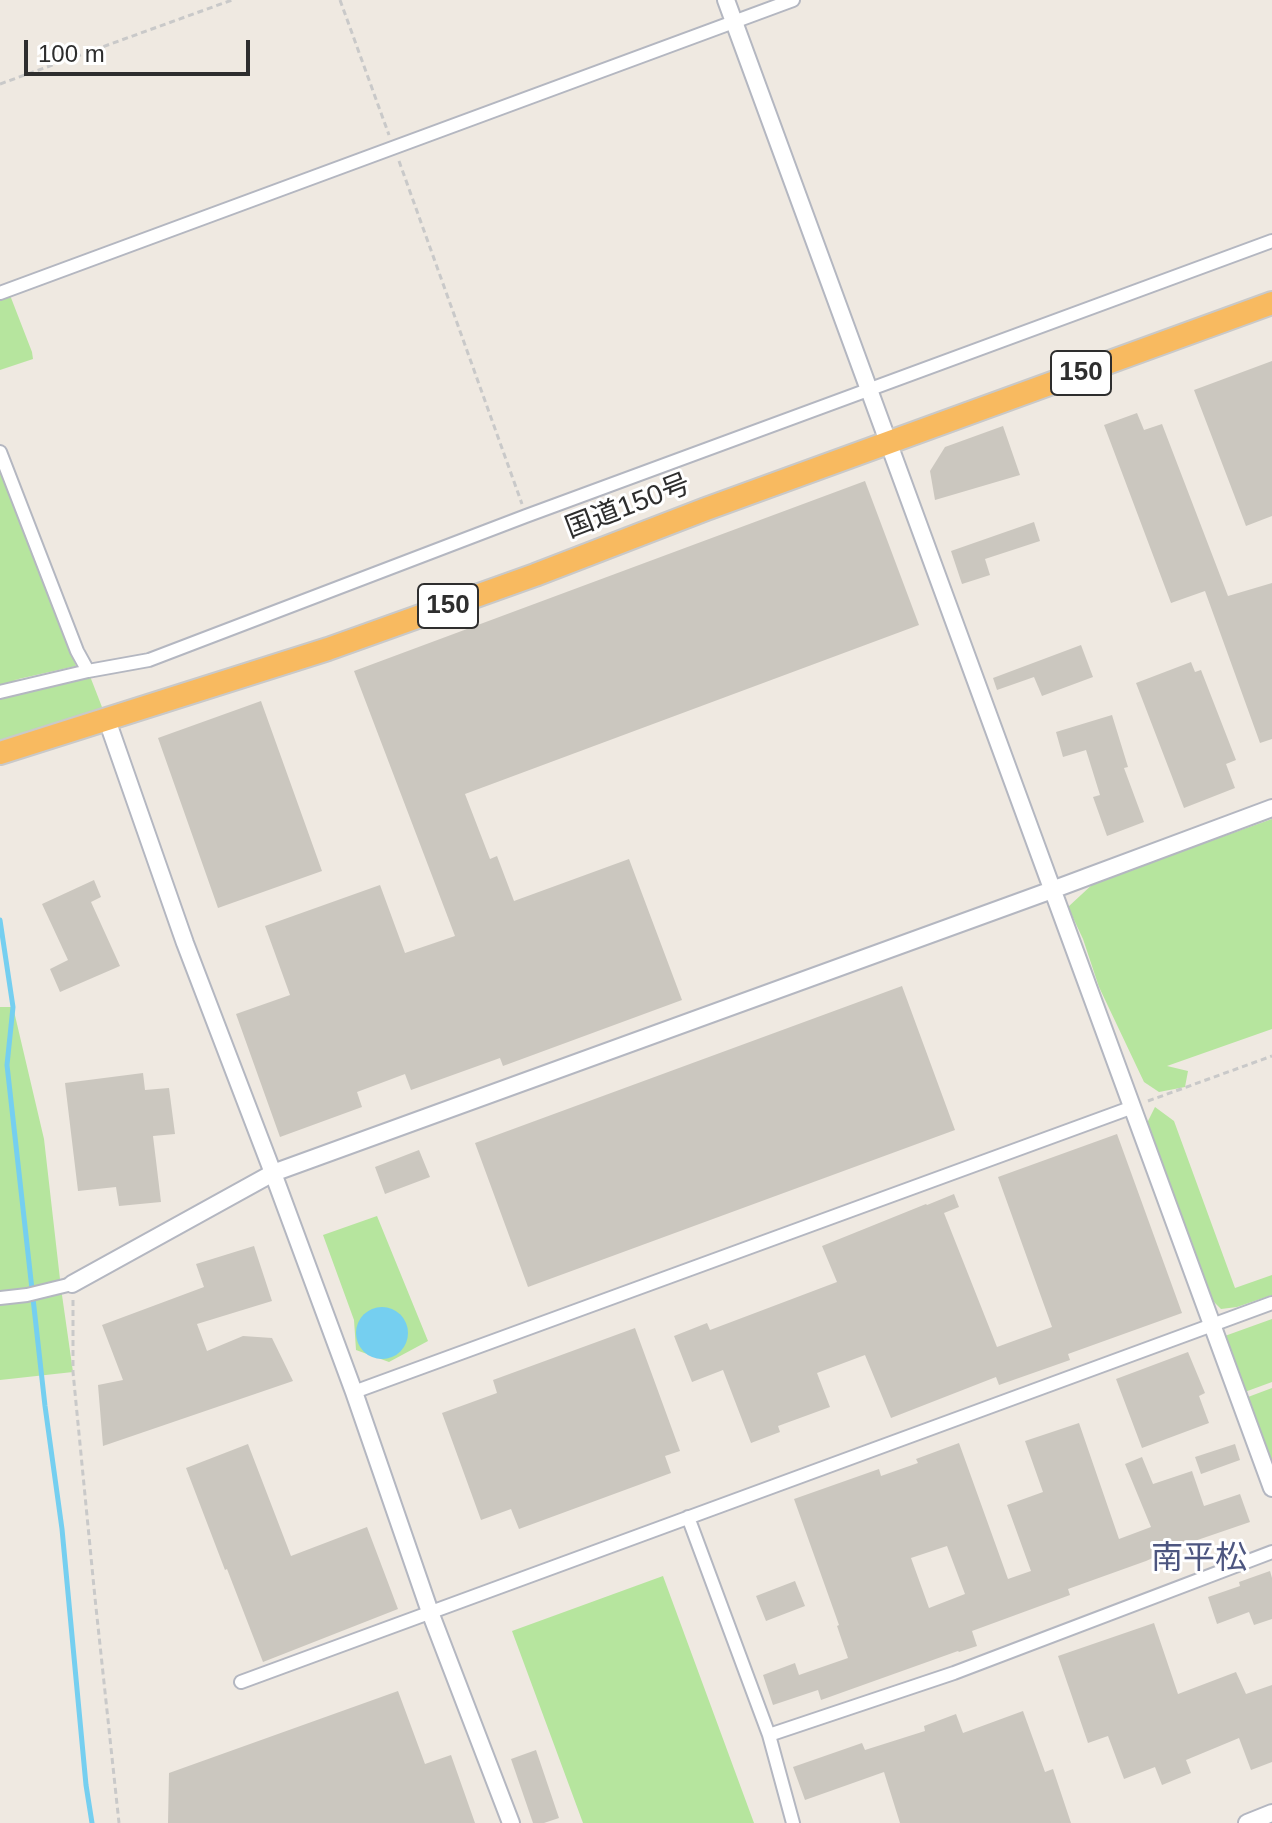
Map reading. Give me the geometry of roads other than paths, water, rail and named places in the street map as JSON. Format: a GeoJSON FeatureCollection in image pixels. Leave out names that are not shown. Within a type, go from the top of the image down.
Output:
{"type":"FeatureCollection","features":[{"type":"Feature","properties":{"kind":"highway","name":"国道150号"},"geometry":{"type":"LineString","coordinates":[[0,753],[343,644],[1272,303]]}},
{"type":"Feature","properties":{"kind":"street"},"geometry":{"type":"LineString","coordinates":[[726,0],[1272,1488]]}},
{"type":"Feature","properties":{"kind":"street"},"geometry":{"type":"LineString","coordinates":[[0,293],[793,0]]}},
{"type":"Feature","properties":{"kind":"street"},"geometry":{"type":"LineString","coordinates":[[0,692],[149,660],[526,516],[1272,241]]}},
{"type":"Feature","properties":{"kind":"street"},"geometry":{"type":"LineString","coordinates":[[0,452],[77,651],[88,671]]}},
{"type":"Feature","properties":{"kind":"street"},"geometry":{"type":"LineString","coordinates":[[107,720],[185,943],[354,1392],[430,1612],[511,1823]]}},
{"type":"Feature","properties":{"kind":"street"},"geometry":{"type":"LineString","coordinates":[[0,1298],[72,1284],[273,1173],[1272,808]]}},
{"type":"Feature","properties":{"kind":"street"},"geometry":{"type":"LineString","coordinates":[[354,1392],[1133,1107]]}},
{"type":"Feature","properties":{"kind":"street"},"geometry":{"type":"LineString","coordinates":[[241,1682],[1272,1303]]}},
{"type":"Feature","properties":{"kind":"street"},"geometry":{"type":"LineString","coordinates":[[688,1517],[769,1735],[793,1823]]}},
{"type":"Feature","properties":{"kind":"street"},"geometry":{"type":"LineString","coordinates":[[769,1735],[954,1673],[1272,1552]]}},
{"type":"Feature","properties":{"kind":"street"},"geometry":{"type":"LineString","coordinates":[[1247,1823],[1272,1813]]}},
{"type":"Feature","properties":{"kind":"water"},"geometry":{"type":"Polygon","coordinates":[[[382,1307],[400,1315],[408,1333],[400,1351],[382,1359],[364,1351],[356,1333],[364,1315],[382,1307]]]}},
{"type":"Feature","properties":{"kind":"waterway"},"geometry":{"type":"LineString","coordinates":[[0,920],[13,1007],[7,1065],[45,1406],[62,1529],[92,1823]]}},
{"type":"Feature","properties":{"kind":"district","name":"南平松"},"geometry":{"type":"Point","coordinates":[1199,1559]}}]}
